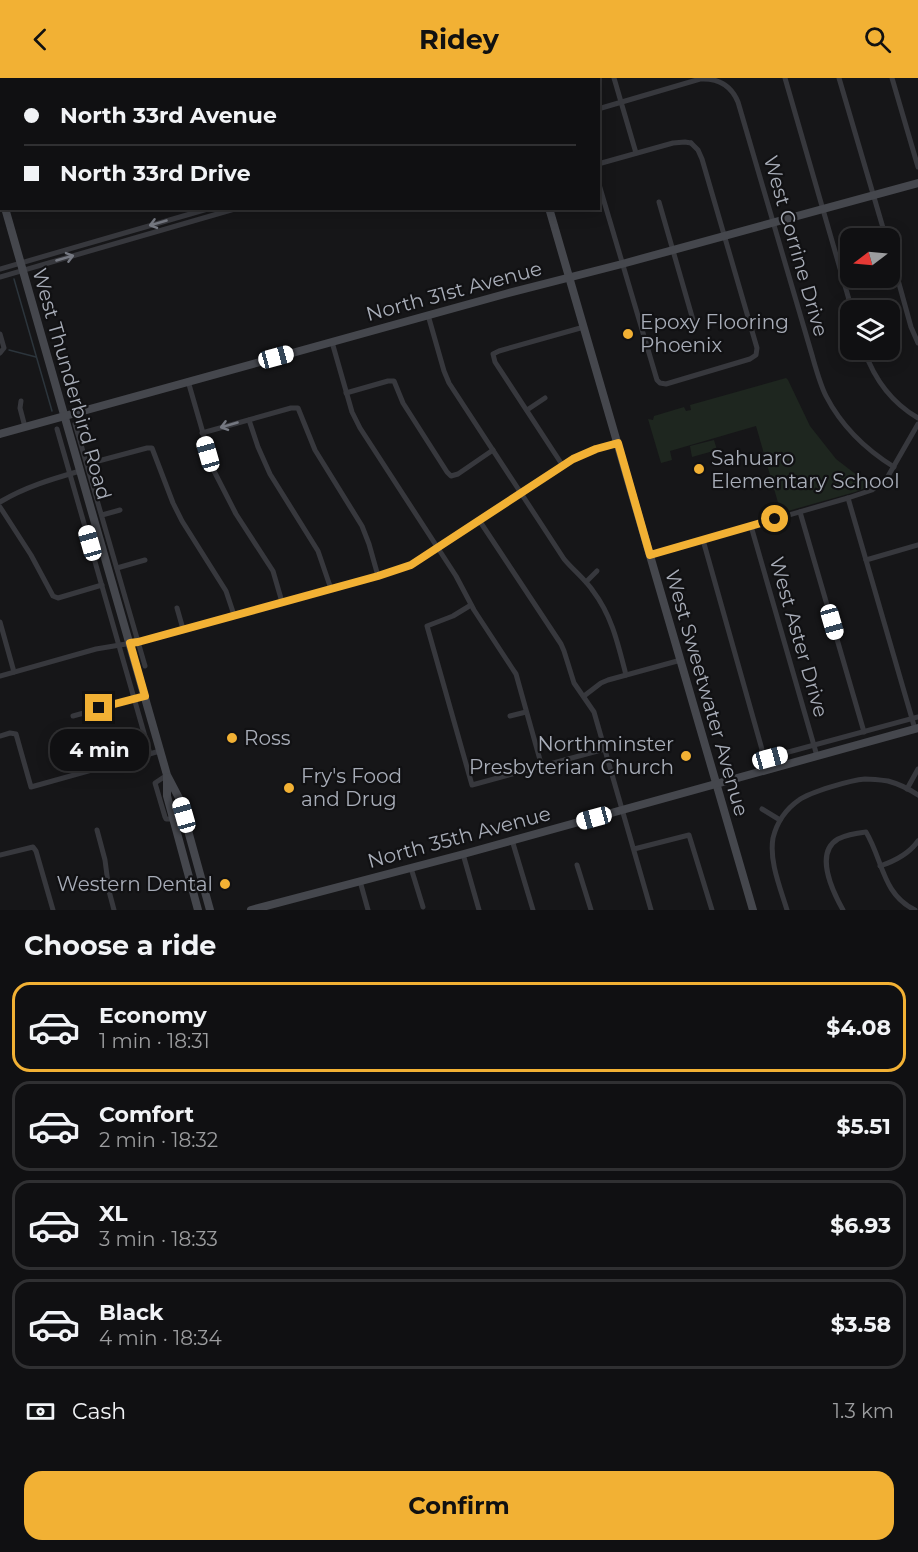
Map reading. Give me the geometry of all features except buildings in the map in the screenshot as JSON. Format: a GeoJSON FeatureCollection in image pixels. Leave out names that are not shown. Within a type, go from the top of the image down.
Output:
{"type":"FeatureCollection","features":[{"type":"Feature","properties":{"kind":"street"},"geometry":{"type":"LineString","coordinates":[[614,78],[636,153]]}},
{"type":"Feature","properties":{"kind":"street"},"geometry":{"type":"LineString","coordinates":[[785,78],[849,300]]}},
{"type":"Feature","properties":{"kind":"street"},"geometry":{"type":"LineString","coordinates":[[839,78],[883,228]]}},
{"type":"Feature","properties":{"kind":"street"},"geometry":{"type":"LineString","coordinates":[[892,78],[918,167]]}},
{"type":"Feature","properties":{"kind":"street"},"geometry":{"type":"LineString","coordinates":[[600,108],[700,79],[724,80]]}},
{"type":"Feature","properties":{"kind":"street","name":"West Corrine Drive"},"geometry":{"type":"LineString","coordinates":[[724,80],[738,102],[825,394],[842,423],[861,444],[894,467]]}},
{"type":"Feature","properties":{"kind":"street"},"geometry":{"type":"LineString","coordinates":[[600,163],[673,142],[692,141],[702,159],[757,348],[756,355],[750,359],[666,384],[660,383],[655,377],[600,189]]}},
{"type":"Feature","properties":{"kind":"street","name":"North 31st Avenue"},"geometry":{"type":"LineString","coordinates":[[0,434],[428,315],[918,183]]}},
{"type":"Feature","properties":{"kind":"street"},"geometry":{"type":"LineString","coordinates":[[659,202],[693,320]]}},
{"type":"Feature","properties":{"kind":"street","name":"West Thunderbird Road"},"geometry":{"type":"LineString","coordinates":[[6,210],[80,471],[134,642],[145,666]]}},
{"type":"Feature","properties":{"kind":"street"},"geometry":{"type":"LineString","coordinates":[[0,277],[21,267],[205,210]]}},
{"type":"Feature","properties":{"kind":"street"},"geometry":{"type":"LineString","coordinates":[[0,269],[21,267],[231,210]]}},
{"type":"Feature","properties":{"kind":"street","name":"West Sweetwater Avenue"},"geometry":{"type":"LineString","coordinates":[[550,210],[753,910]]}},
{"type":"Feature","properties":{"kind":"street"},"geometry":{"type":"LineString","coordinates":[[900,287],[918,343]]}},
{"type":"Feature","properties":{"kind":"street"},"geometry":{"type":"LineString","coordinates":[[428,315],[446,377],[564,559],[593,591],[613,625],[626,675]]}},
{"type":"Feature","properties":{"kind":"street"},"geometry":{"type":"LineString","coordinates":[[563,466],[495,362],[493,354],[584,327]]}},
{"type":"Feature","properties":{"kind":"street"},"geometry":{"type":"LineString","coordinates":[[0,334],[4,348],[1,352]]}},
{"type":"Feature","properties":{"kind":"street"},"geometry":{"type":"LineString","coordinates":[[332,342],[346,393],[360,428],[438,548],[516,675],[542,767]]}},
{"type":"Feature","properties":{"kind":"street"},"geometry":{"type":"LineString","coordinates":[[868,360],[873,372],[885,389],[908,412],[918,418]]}},
{"type":"Feature","properties":{"kind":"street"},"geometry":{"type":"LineString","coordinates":[[188,381],[214,471],[236,514],[273,571],[282,602]]}},
{"type":"Feature","properties":{"kind":"street"},"geometry":{"type":"LineString","coordinates":[[346,393],[394,381],[403,403],[451,476],[458,474],[493,450]]}},
{"type":"Feature","properties":{"kind":"street"},"geometry":{"type":"LineString","coordinates":[[527,410],[545,398]]}},
{"type":"Feature","properties":{"kind":"street"},"geometry":{"type":"LineString","coordinates":[[21,401],[20,408],[25,427]]}},
{"type":"Feature","properties":{"kind":"street"},"geometry":{"type":"LineString","coordinates":[[202,433],[297,408],[315,450],[362,526],[378,576]]}},
{"type":"Feature","properties":{"kind":"street"},"geometry":{"type":"LineString","coordinates":[[249,420],[270,474],[318,551],[330,589]]}},
{"type":"Feature","properties":{"kind":"street","name":"West Thunderbird Road"},"geometry":{"type":"LineString","coordinates":[[75,424],[117,568],[145,696],[160,751],[167,776],[178,798],[210,910]]}},
{"type":"Feature","properties":{"kind":"street"},"geometry":{"type":"LineString","coordinates":[[650,555],[848,498],[874,488],[887,478],[918,424]]}},
{"type":"Feature","properties":{"kind":"street","name":"West Thunderbird Road"},"geometry":{"type":"LineString","coordinates":[[57,429],[150,754]]}},
{"type":"Feature","properties":{"kind":"street"},"geometry":{"type":"LineString","coordinates":[[0,676],[96,649],[183,629],[411,565],[563,466],[581,456],[618,443]]}},
{"type":"Feature","properties":{"kind":"street"},"geometry":{"type":"LineString","coordinates":[[87,464],[152,448],[173,503],[226,591],[234,615]]}},
{"type":"Feature","properties":{"kind":"street"},"geometry":{"type":"LineString","coordinates":[[0,502],[39,483],[80,471]]}},
{"type":"Feature","properties":{"kind":"street"},"geometry":{"type":"LineString","coordinates":[[848,498],[915,718],[916,729]]}},
{"type":"Feature","properties":{"kind":"street"},"geometry":{"type":"LineString","coordinates":[[0,507],[31,555],[53,596],[58,598],[102,585]]}},
{"type":"Feature","properties":{"kind":"street"},"geometry":{"type":"LineString","coordinates":[[102,515],[120,510]]}},
{"type":"Feature","properties":{"kind":"street"},"geometry":{"type":"LineString","coordinates":[[800,512],[864,732]]}},
{"type":"Feature","properties":{"kind":"street"},"geometry":{"type":"LineString","coordinates":[[479,520],[561,644],[574,683],[594,712],[651,910]]}},
{"type":"Feature","properties":{"kind":"street","name":"West Aster Drive"},"geometry":{"type":"LineString","coordinates":[[751,526],[817,756]]}},
{"type":"Feature","properties":{"kind":"street"},"geometry":{"type":"LineString","coordinates":[[703,540],[766,757],[770,758],[915,718]]}},
{"type":"Feature","properties":{"kind":"street"},"geometry":{"type":"LineString","coordinates":[[866,560],[918,546]]}},
{"type":"Feature","properties":{"kind":"street"},"geometry":{"type":"LineString","coordinates":[[117,568],[145,560]]}},
{"type":"Feature","properties":{"kind":"street"},"geometry":{"type":"LineString","coordinates":[[586,582],[597,571]]}},
{"type":"Feature","properties":{"kind":"street"},"geometry":{"type":"LineString","coordinates":[[471,605],[453,616],[427,626],[472,785],[605,749]]}},
{"type":"Feature","properties":{"kind":"street"},"geometry":{"type":"LineString","coordinates":[[177,608],[183,629]]}},
{"type":"Feature","properties":{"kind":"street"},"geometry":{"type":"LineString","coordinates":[[0,622],[14,672]]}},
{"type":"Feature","properties":{"kind":"street"},"geometry":{"type":"LineString","coordinates":[[584,696],[601,683],[681,660]]}},
{"type":"Feature","properties":{"kind":"street"},"geometry":{"type":"LineString","coordinates":[[74,716],[145,696]]}},
{"type":"Feature","properties":{"kind":"street"},"geometry":{"type":"LineString","coordinates":[[510,716],[526,712]]}},
{"type":"Feature","properties":{"kind":"street","name":"North 35th Avenue"},"geometry":{"type":"LineString","coordinates":[[251,910],[916,729]]}},
{"type":"Feature","properties":{"kind":"street"},"geometry":{"type":"LineString","coordinates":[[0,736],[16,734],[31,787],[160,751]]}},
{"type":"Feature","properties":{"kind":"street"},"geometry":{"type":"LineString","coordinates":[[908,789],[918,769]]}},
{"type":"Feature","properties":{"kind":"street","name":"West Thunderbird Road"},"geometry":{"type":"LineString","coordinates":[[167,776],[167,796],[198,910]]}},
{"type":"Feature","properties":{"kind":"street"},"geometry":{"type":"LineString","coordinates":[[787,910],[772,854],[774,834],[785,813],[805,796],[867,779],[901,785],[918,795]]}},
{"type":"Feature","properties":{"kind":"street"},"geometry":{"type":"LineString","coordinates":[[762,809],[780,820]]}},
{"type":"Feature","properties":{"kind":"street"},"geometry":{"type":"LineString","coordinates":[[172,815],[185,839],[192,844]]}},
{"type":"Feature","properties":{"kind":"street"},"geometry":{"type":"LineString","coordinates":[[98,830],[114,910]]}},
{"type":"Feature","properties":{"kind":"street"},"geometry":{"type":"LineString","coordinates":[[843,910],[827,870],[827,854],[836,840],[866,832],[892,891],[915,910]]}},
{"type":"Feature","properties":{"kind":"street"},"geometry":{"type":"LineString","coordinates":[[634,849],[690,835],[712,910]]}},
{"type":"Feature","properties":{"kind":"street"},"geometry":{"type":"LineString","coordinates":[[512,840],[533,910]]}},
{"type":"Feature","properties":{"kind":"street"},"geometry":{"type":"LineString","coordinates":[[880,866],[906,854],[918,841]]}},
{"type":"Feature","properties":{"kind":"street"},"geometry":{"type":"LineString","coordinates":[[0,855],[33,847],[53,910]]}},
{"type":"Feature","properties":{"kind":"street"},"geometry":{"type":"LineString","coordinates":[[463,854],[479,910]]}},
{"type":"Feature","properties":{"kind":"street"},"geometry":{"type":"LineString","coordinates":[[577,865],[591,910]]}},
{"type":"Feature","properties":{"kind":"street"},"geometry":{"type":"LineString","coordinates":[[411,868],[423,907]]}},
{"type":"Feature","properties":{"kind":"street"},"geometry":{"type":"LineString","coordinates":[[360,881],[368,910]]}},
{"type":"Feature","properties":{"kind":"shaded area"},"geometry":{"type":"Polygon","coordinates":[[[786,378],[810,426],[836,459],[871,486],[781,513],[756,426],[670,451],[672,460],[661,463],[648,419],[653,420],[654,416],[684,407],[686,411],[691,410],[690,405],[786,378]]]}},
{"type":"Feature","properties":{"kind":"shaded area"},"geometry":{"type":"Polygon","coordinates":[[[714,440],[717,450],[692,457],[690,446],[714,440]]]}},
{"type":"Feature","properties":{"kind":"waterway"},"geometry":{"type":"LineString","coordinates":[[14,279],[52,411]]}},
{"type":"Feature","properties":{"kind":"waterway"},"geometry":{"type":"LineString","coordinates":[[9,350],[36,357]]}},
{"type":"Feature","properties":{"kind":"place","name":"Epoxy Flooring Phoenix"},"geometry":{"type":"Point","coordinates":[628,334]}},
{"type":"Feature","properties":{"kind":"place","name":"Sahuaro Elementary School"},"geometry":{"type":"Point","coordinates":[699,469]}},
{"type":"Feature","properties":{"kind":"place","name":"Ross"},"geometry":{"type":"Point","coordinates":[232,738]}},
{"type":"Feature","properties":{"kind":"place","name":"Northminster Presbyterian Church"},"geometry":{"type":"Point","coordinates":[686,756]}},
{"type":"Feature","properties":{"kind":"place","name":"Fry's Food and Drug"},"geometry":{"type":"Point","coordinates":[289,788]}},
{"type":"Feature","properties":{"kind":"place","name":"Western Dental"},"geometry":{"type":"Point","coordinates":[225,884]}},
{"type":"Feature","properties":{"kind":"route"},"geometry":{"type":"LineString","coordinates":[[99,708],[145,696],[130,643],[399,570],[411,565],[573,459],[608,445],[618,443],[650,555],[775,519]]}}]}
